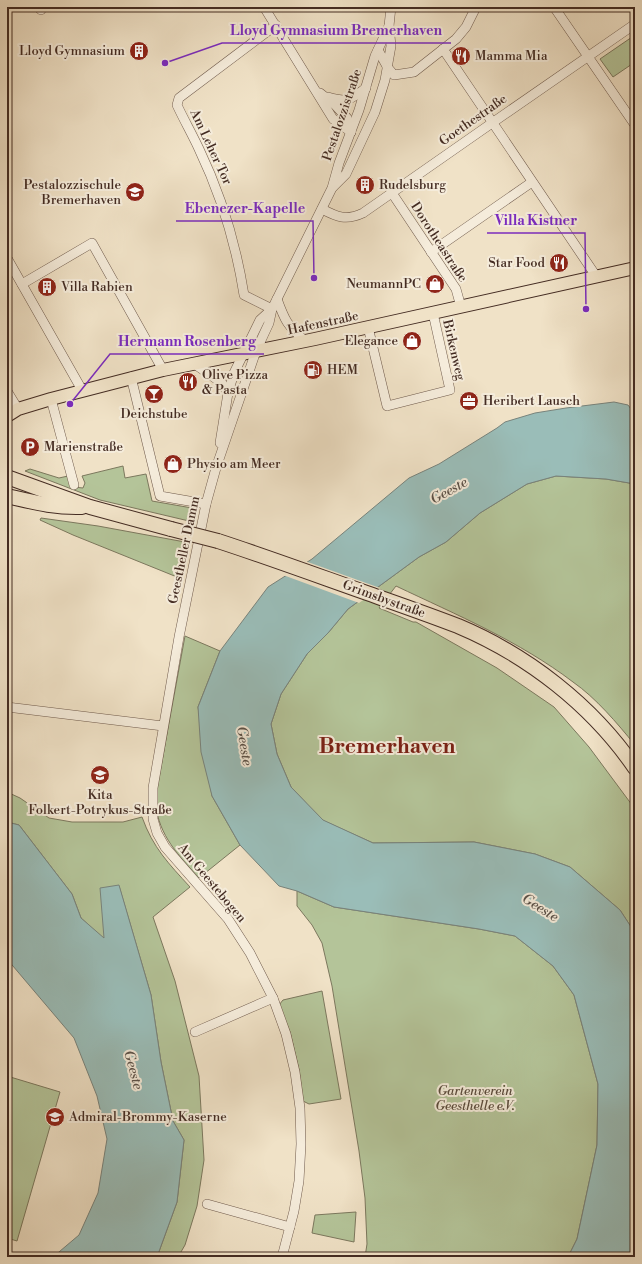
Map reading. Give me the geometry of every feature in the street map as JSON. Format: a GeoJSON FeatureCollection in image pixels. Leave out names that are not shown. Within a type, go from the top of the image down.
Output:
{"type":"FeatureCollection","features":[{"type":"Feature","properties":{"kind":"highway","name":"Grimsbystraße"},"geometry":{"type":"LineString","coordinates":[[7,477],[90,507],[171,530],[218,541],[417,611],[458,627],[496,645],[528,664],[561,688],[585,709],[607,732],[635,768]]}},
{"type":"Feature","properties":{"kind":"highway","name":"Grimsbystraße"},"geometry":{"type":"LineString","coordinates":[[7,496],[45,505],[66,508],[90,507]]}},
{"type":"Feature","properties":{"kind":"main road","name":"Hafenstraße"},"geometry":{"type":"LineString","coordinates":[[7,416],[13,408],[131,377],[305,341],[635,268]]}},
{"type":"Feature","properties":{"kind":"street"},"geometry":{"type":"LineString","coordinates":[[38,7],[41,10],[44,7]]}},
{"type":"Feature","properties":{"kind":"street"},"geometry":{"type":"LineString","coordinates":[[264,7],[321,94],[347,118],[354,144],[354,157]]}},
{"type":"Feature","properties":{"kind":"street","name":"Pestalozzistraße"},"geometry":{"type":"LineString","coordinates":[[332,188],[346,174],[371,120],[385,80],[391,46],[389,26],[390,7]]}},
{"type":"Feature","properties":{"kind":"street"},"geometry":{"type":"LineString","coordinates":[[378,50],[388,68],[394,75],[414,72],[456,39],[466,27],[476,7]]}},
{"type":"Feature","properties":{"kind":"street"},"geometry":{"type":"LineString","coordinates":[[554,7],[635,125]]}},
{"type":"Feature","properties":{"kind":"street","name":"Goethestraße"},"geometry":{"type":"LineString","coordinates":[[322,209],[339,217],[357,216],[363,213],[635,24]]}},
{"type":"Feature","properties":{"kind":"street","name":"Am Leher Tor"},"geometry":{"type":"LineString","coordinates":[[272,309],[244,295],[236,254],[218,193],[199,148],[177,105],[179,98],[276,25]]}},
{"type":"Feature","properties":{"kind":"street","name":"Pestalozzistraße"},"geometry":{"type":"LineString","coordinates":[[256,351],[269,323],[272,309],[332,188],[339,163],[351,132],[378,50],[389,26]]}},
{"type":"Feature","properties":{"kind":"street"},"geometry":{"type":"LineString","coordinates":[[443,50],[596,276]]}},
{"type":"Feature","properties":{"kind":"street"},"geometry":{"type":"LineString","coordinates":[[321,94],[340,101],[350,100],[366,88]]}},
{"type":"Feature","properties":{"kind":"street"},"geometry":{"type":"LineString","coordinates":[[351,132],[371,120]]}},
{"type":"Feature","properties":{"kind":"street"},"geometry":{"type":"LineString","coordinates":[[431,252],[532,182]]}},
{"type":"Feature","properties":{"kind":"street","name":"Dorotheastraße"},"geometry":{"type":"LineString","coordinates":[[392,193],[456,289],[461,307]]}},
{"type":"Feature","properties":{"kind":"street"},"geometry":{"type":"LineString","coordinates":[[22,284],[92,243],[163,370]]}},
{"type":"Feature","properties":{"kind":"street"},"geometry":{"type":"LineString","coordinates":[[7,258],[82,390]]}},
{"type":"Feature","properties":{"kind":"street"},"geometry":{"type":"LineString","coordinates":[[277,299],[284,319],[305,341]]}},
{"type":"Feature","properties":{"kind":"street","name":"Pestalozzistraße"},"geometry":{"type":"LineString","coordinates":[[243,353],[260,320],[272,309]]}},
{"type":"Feature","properties":{"kind":"street","name":"Birkenweg"},"geometry":{"type":"LineString","coordinates":[[368,327],[387,406],[450,390],[433,313]]}},
{"type":"Feature","properties":{"kind":"street","name":"Geestheller Damm"},"geometry":{"type":"LineString","coordinates":[[179,637],[206,504],[216,468],[256,351]]}},
{"type":"Feature","properties":{"kind":"street","name":"Geestheller Damm"},"geometry":{"type":"LineString","coordinates":[[216,468],[228,393],[234,373],[243,353]]}},
{"type":"Feature","properties":{"kind":"street"},"geometry":{"type":"LineString","coordinates":[[193,363],[222,383],[228,393]]}},
{"type":"Feature","properties":{"kind":"street"},"geometry":{"type":"LineString","coordinates":[[131,377],[160,496],[206,504]]}},
{"type":"Feature","properties":{"kind":"street"},"geometry":{"type":"LineString","coordinates":[[7,391],[13,408]]}},
{"type":"Feature","properties":{"kind":"street"},"geometry":{"type":"LineString","coordinates":[[51,399],[74,485]]}},
{"type":"Feature","properties":{"kind":"street","name":"Am Geestebogen"},"geometry":{"type":"LineString","coordinates":[[179,637],[153,788],[153,819],[157,833],[165,847],[228,919],[250,953],[274,998],[286,1034],[295,1072],[300,1108],[301,1144],[294,1211],[282,1257]]}},
{"type":"Feature","properties":{"kind":"street"},"geometry":{"type":"LineString","coordinates":[[7,707],[163,726]]}},
{"type":"Feature","properties":{"kind":"street"},"geometry":{"type":"LineString","coordinates":[[195,1032],[274,998]]}},
{"type":"Feature","properties":{"kind":"street"},"geometry":{"type":"LineString","coordinates":[[207,1204],[290,1227]]}},
{"type":"Feature","properties":{"kind":"green space"},"geometry":{"type":"Polygon","coordinates":[[[635,35],[635,62],[613,77],[600,59],[635,35]]]}},
{"type":"Feature","properties":{"kind":"green space"},"geometry":{"type":"Polygon","coordinates":[[[123,466],[125,478],[146,474],[152,501],[192,508],[189,521],[100,500],[25,471],[30,469],[59,478],[68,476],[73,487],[83,488],[85,483],[82,476],[123,466]]]}},
{"type":"Feature","properties":{"kind":"green space"},"geometry":{"type":"Polygon","coordinates":[[[556,476],[606,479],[635,484],[635,745],[606,711],[582,688],[552,667],[509,641],[465,618],[396,586],[379,608],[416,622],[497,668],[554,707],[589,747],[635,809],[635,933],[620,910],[570,867],[535,854],[474,842],[373,843],[322,820],[291,787],[277,754],[271,724],[281,694],[307,654],[328,633],[348,609],[419,557],[446,542],[480,513],[527,484],[556,476]]]}},
{"type":"Feature","properties":{"kind":"green space"},"geometry":{"type":"Polygon","coordinates":[[[41,518],[98,526],[185,542],[177,577],[73,535],[40,520],[41,518]]]}},
{"type":"Feature","properties":{"kind":"green space"},"geometry":{"type":"Polygon","coordinates":[[[185,636],[220,651],[198,707],[212,796],[240,845],[199,878],[178,854],[165,836],[158,815],[156,801],[156,794],[185,636]]]}},
{"type":"Feature","properties":{"kind":"green space"},"geometry":{"type":"Polygon","coordinates":[[[7,792],[20,798],[49,818],[72,822],[123,822],[142,817],[156,847],[168,863],[190,887],[153,917],[175,981],[199,1076],[204,1160],[197,1206],[185,1245],[178,1257],[157,1257],[177,1202],[184,1140],[173,1121],[161,1062],[151,995],[119,886],[104,939],[81,918],[72,894],[19,825],[7,821],[7,792]]]}},
{"type":"Feature","properties":{"kind":"green space","name":"Gartenverein Geesthelle e.V."},"geometry":{"type":"Polygon","coordinates":[[[297,891],[334,907],[479,929],[515,936],[553,966],[574,995],[598,1084],[597,1145],[577,1239],[568,1257],[365,1257],[367,1244],[365,1198],[359,1151],[332,986],[322,943],[312,925],[297,906],[297,891]]]}},
{"type":"Feature","properties":{"kind":"green space"},"geometry":{"type":"Polygon","coordinates":[[[322,991],[341,1099],[309,1104],[303,1101],[299,1070],[290,1032],[279,1005],[283,1000],[322,991]]]}},
{"type":"Feature","properties":{"kind":"green space"},"geometry":{"type":"Polygon","coordinates":[[[7,1076],[60,1092],[17,1241],[7,1238],[7,1076]]]}},
{"type":"Feature","properties":{"kind":"green space"},"geometry":{"type":"Polygon","coordinates":[[[356,1212],[354,1242],[312,1233],[315,1215],[356,1212]]]}},
{"type":"Feature","properties":{"kind":"water","name":"Geeste"},"geometry":{"type":"Polygon","coordinates":[[[614,402],[628,405],[631,409],[635,409],[635,484],[606,479],[556,476],[527,484],[480,513],[446,542],[419,557],[348,609],[328,633],[307,654],[281,694],[271,724],[277,754],[291,787],[323,820],[373,843],[474,842],[535,854],[570,867],[620,910],[635,933],[635,1257],[568,1257],[577,1239],[597,1145],[598,1084],[574,995],[553,966],[515,936],[479,929],[334,907],[297,891],[279,886],[240,845],[212,796],[201,752],[198,707],[220,651],[268,587],[312,559],[409,478],[439,464],[505,422],[535,413],[614,402]]]}},
{"type":"Feature","properties":{"kind":"water","name":"Geeste"},"geometry":{"type":"Polygon","coordinates":[[[7,821],[19,825],[72,894],[81,918],[104,938],[100,888],[119,885],[151,995],[161,1062],[173,1121],[184,1140],[177,1202],[157,1257],[53,1257],[79,1235],[98,1193],[107,1139],[97,1096],[74,1038],[7,959],[7,821]]]}},
{"type":"Feature","properties":{"kind":"pier"},"geometry":{"type":"Polygon","coordinates":[[[305,561],[380,588],[359,603],[283,575],[305,561]]]}},
{"type":"Feature","properties":{"kind":"place","name":"Lloyd Gymnasium"},"geometry":{"type":"Point","coordinates":[139,51]}},
{"type":"Feature","properties":{"kind":"place","name":"Mamma Mia"},"geometry":{"type":"Point","coordinates":[461,56]}},
{"type":"Feature","properties":{"kind":"place","name":"Lloyd Gymnasium Bremerhaven"},"geometry":{"type":"Point","coordinates":[165,63]}},
{"type":"Feature","properties":{"kind":"place","name":"Rudelsburg"},"geometry":{"type":"Point","coordinates":[365,185]}},
{"type":"Feature","properties":{"kind":"place","name":"Pestalozzischule Bremerhaven"},"geometry":{"type":"Point","coordinates":[135,192]}},
{"type":"Feature","properties":{"kind":"place","name":"Star Food"},"geometry":{"type":"Point","coordinates":[559,263]}},
{"type":"Feature","properties":{"kind":"place","name":"Ebenezer-Kapelle"},"geometry":{"type":"Point","coordinates":[314,278]}},
{"type":"Feature","properties":{"kind":"place","name":"NeumannPC"},"geometry":{"type":"Point","coordinates":[435,284]}},
{"type":"Feature","properties":{"kind":"place","name":"Villa Rabien"},"geometry":{"type":"Point","coordinates":[47,287]}},
{"type":"Feature","properties":{"kind":"place","name":"Villa Kistner"},"geometry":{"type":"Point","coordinates":[586,309]}},
{"type":"Feature","properties":{"kind":"place","name":"Elegance"},"geometry":{"type":"Point","coordinates":[412,341]}},
{"type":"Feature","properties":{"kind":"place","name":"HEM"},"geometry":{"type":"Point","coordinates":[313,370]}},
{"type":"Feature","properties":{"kind":"place","name":"Olive Pizza & Pasta"},"geometry":{"type":"Point","coordinates":[188,382]}},
{"type":"Feature","properties":{"kind":"place","name":"Deichstube"},"geometry":{"type":"Point","coordinates":[154,394]}},
{"type":"Feature","properties":{"kind":"place","name":"Heribert Lausch"},"geometry":{"type":"Point","coordinates":[469,401]}},
{"type":"Feature","properties":{"kind":"place","name":"Hermann Rosenberg"},"geometry":{"type":"Point","coordinates":[70,404]}},
{"type":"Feature","properties":{"kind":"place","name":"Marienstraße"},"geometry":{"type":"Point","coordinates":[30,447]}},
{"type":"Feature","properties":{"kind":"place","name":"Physio am Meer"},"geometry":{"type":"Point","coordinates":[173,464]}},
{"type":"Feature","properties":{"kind":"place","name":"Kita Folkert-Potrykus-Straße"},"geometry":{"type":"Point","coordinates":[100,775]}},
{"type":"Feature","properties":{"kind":"place","name":"Admiral-Brommy-Kaserne"},"geometry":{"type":"Point","coordinates":[55,1117]}},
{"type":"Feature","properties":{"kind":"district","name":"Bremerhaven"},"geometry":{"type":"Point","coordinates":[387,747]}}]}
